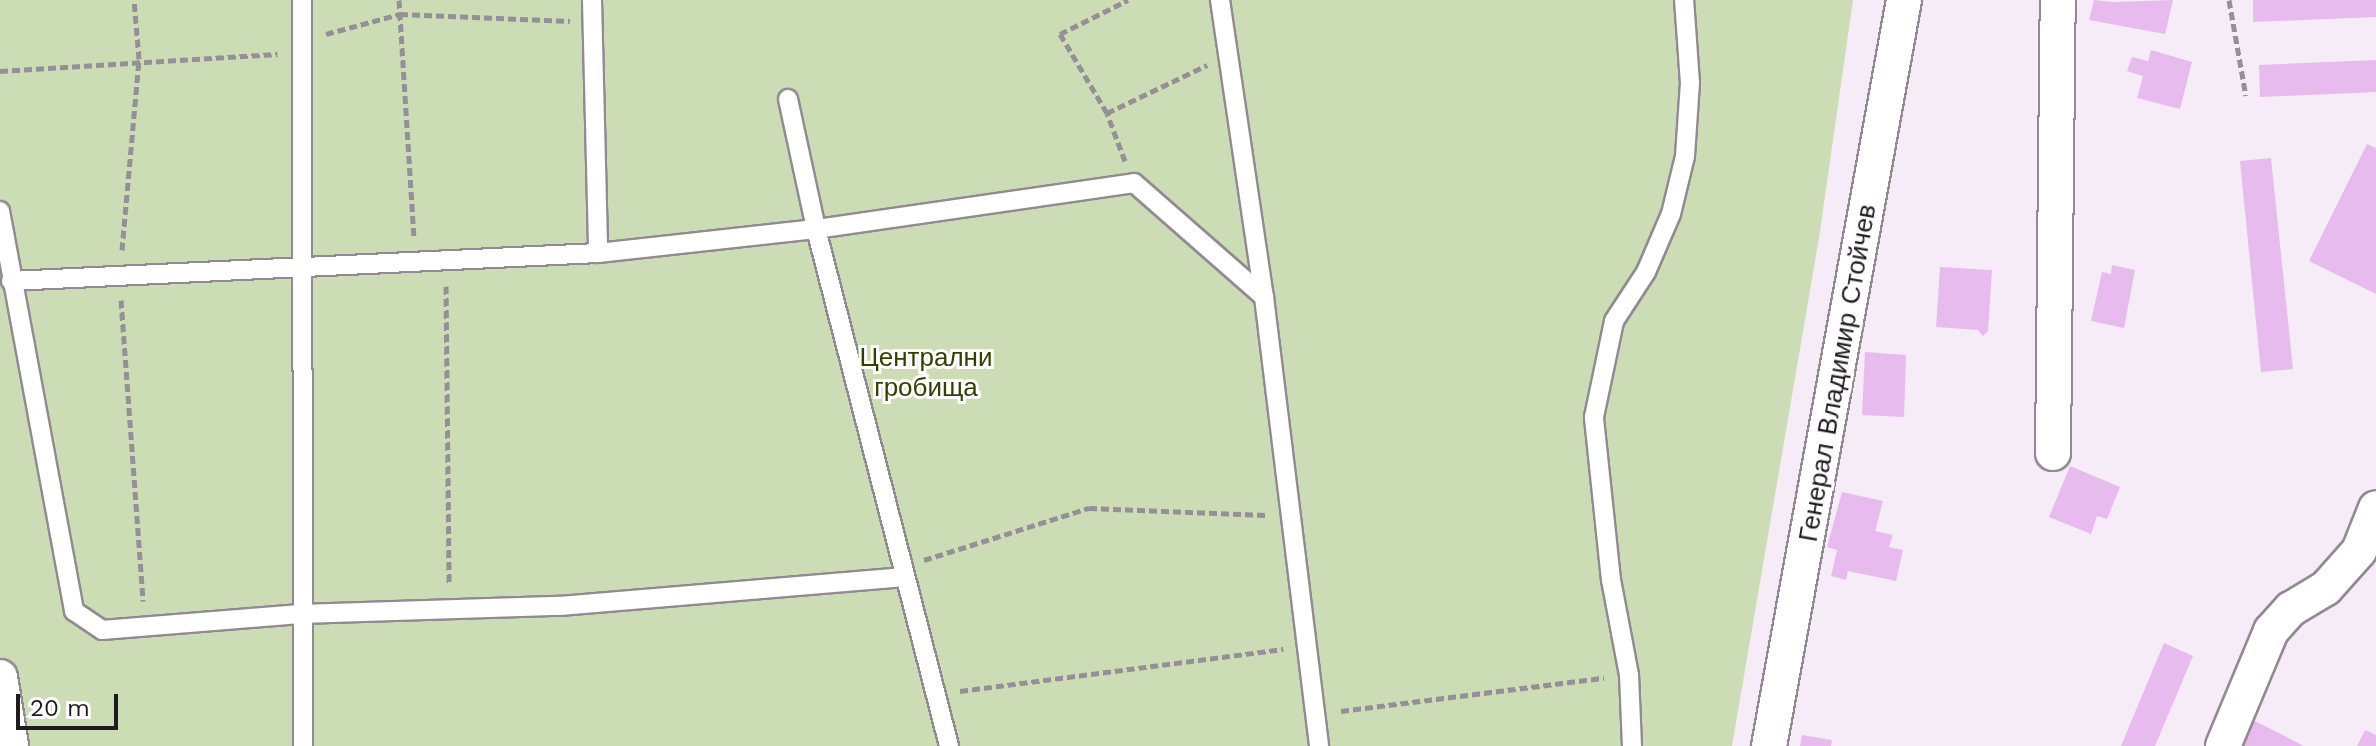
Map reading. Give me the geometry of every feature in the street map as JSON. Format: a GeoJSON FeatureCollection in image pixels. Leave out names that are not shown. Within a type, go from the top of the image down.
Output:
{"type":"FeatureCollection","features":[{"type":"Feature","properties":{"kind":"street","name":"Генерал Владимир Стойчев"},"geometry":{"type":"LineString","coordinates":[[1769,746],[1904,0]]}},
{"type":"Feature","properties":{"kind":"street"},"geometry":{"type":"LineString","coordinates":[[2053,453],[2058,0]]}},
{"type":"Feature","properties":{"kind":"street"},"geometry":{"type":"LineString","coordinates":[[2223,746],[2271,631],[2291,609],[2326,588],[2359,551],[2376,508]]}},
{"type":"Feature","properties":{"kind":"street"},"geometry":{"type":"LineString","coordinates":[[0,677],[11,746]]}},
{"type":"Feature","properties":{"kind":"lane"},"geometry":{"type":"LineString","coordinates":[[302,0],[306,46],[300,614],[303,746]]}},
{"type":"Feature","properties":{"kind":"lane"},"geometry":{"type":"LineString","coordinates":[[592,0],[595,22],[598,253]]}},
{"type":"Feature","properties":{"kind":"lane"},"geometry":{"type":"LineString","coordinates":[[1220,0],[1264,297],[1287,516],[1319,746]]}},
{"type":"Feature","properties":{"kind":"lane"},"geometry":{"type":"LineString","coordinates":[[1632,746],[1629,675],[1611,580],[1594,417],[1614,321],[1646,272],[1671,214],[1685,156],[1690,83],[1684,0]]}},
{"type":"Feature","properties":{"kind":"lane"},"geometry":{"type":"LineString","coordinates":[[788,99],[816,229],[949,746]]}},
{"type":"Feature","properties":{"kind":"lane"},"geometry":{"type":"LineString","coordinates":[[11,281],[120,279],[598,253],[816,229],[1134,183],[1264,297]]}},
{"type":"Feature","properties":{"kind":"lane"},"geometry":{"type":"LineString","coordinates":[[0,211],[74,611],[102,630],[300,614],[560,606],[904,572]]}},
{"type":"Feature","properties":{"kind":"path"},"geometry":{"type":"LineString","coordinates":[[134,0],[139,59],[120,279],[145,628]]}},
{"type":"Feature","properties":{"kind":"path"},"geometry":{"type":"LineString","coordinates":[[399,0],[416,264]]}},
{"type":"Feature","properties":{"kind":"path"},"geometry":{"type":"LineString","coordinates":[[1128,0],[1060,34],[1107,113],[1134,183]]}},
{"type":"Feature","properties":{"kind":"path"},"geometry":{"type":"LineString","coordinates":[[2229,0],[2246,96]]}},
{"type":"Feature","properties":{"kind":"path"},"geometry":{"type":"LineString","coordinates":[[0,71],[306,46],[400,14],[595,22]]}},
{"type":"Feature","properties":{"kind":"path"},"geometry":{"type":"LineString","coordinates":[[1107,113],[1227,55]]}},
{"type":"Feature","properties":{"kind":"path"},"geometry":{"type":"LineString","coordinates":[[446,261],[450,607]]}},
{"type":"Feature","properties":{"kind":"path"},"geometry":{"type":"LineString","coordinates":[[904,572],[1089,508],[1287,516]]}},
{"type":"Feature","properties":{"kind":"path"},"geometry":{"type":"LineString","coordinates":[[935,694],[1307,646]]}},
{"type":"Feature","properties":{"kind":"path"},"geometry":{"type":"LineString","coordinates":[[1316,714],[1629,675]]}},
{"type":"Feature","properties":{"kind":"green space","name":"Централни гробища"},"geometry":{"type":"Polygon","coordinates":[[[0,0],[1853,0],[1819,238],[1732,746],[12,746],[0,685],[0,0]]]}},
{"type":"Feature","properties":{"kind":"building"},"geometry":{"type":"Polygon","coordinates":[[[2094,0],[2173,0],[2165,34],[2089,20],[2094,0]]]}},
{"type":"Feature","properties":{"kind":"building"},"geometry":{"type":"Polygon","coordinates":[[[2253,0],[2376,0],[2376,17],[2253,22],[2253,0]]]}},
{"type":"Feature","properties":{"kind":"building"},"geometry":{"type":"Polygon","coordinates":[[[2151,50],[2192,62],[2180,109],[2137,98],[2143,76],[2127,71],[2132,57],[2148,61],[2151,50]]]}},
{"type":"Feature","properties":{"kind":"building"},"geometry":{"type":"Polygon","coordinates":[[[2376,60],[2376,92],[2260,97],[2259,65],[2376,60]]]}},
{"type":"Feature","properties":{"kind":"building"},"geometry":{"type":"Polygon","coordinates":[[[2367,144],[2376,148],[2376,294],[2309,261],[2367,144]]]}},
{"type":"Feature","properties":{"kind":"building"},"geometry":{"type":"Polygon","coordinates":[[[2271,158],[2293,369],[2261,372],[2240,161],[2271,158]]]}},
{"type":"Feature","properties":{"kind":"building"},"geometry":{"type":"Polygon","coordinates":[[[2112,265],[2135,270],[2124,328],[2091,321],[2102,272],[2111,274],[2112,265]]]}},
{"type":"Feature","properties":{"kind":"building"},"geometry":{"type":"Polygon","coordinates":[[[1940,267],[1992,270],[1988,331],[1983,336],[1978,330],[1936,327],[1940,267]]]}},
{"type":"Feature","properties":{"kind":"building"},"geometry":{"type":"Polygon","coordinates":[[[1865,352],[1906,355],[1904,417],[1862,415],[1865,352]]]}},
{"type":"Feature","properties":{"kind":"building"},"geometry":{"type":"Polygon","coordinates":[[[2070,466],[2120,487],[2107,519],[2097,516],[2091,534],[2049,517],[2070,466]]]}},
{"type":"Feature","properties":{"kind":"building"},"geometry":{"type":"Polygon","coordinates":[[[1842,492],[1883,501],[1875,531],[1893,535],[1889,547],[1903,550],[1896,581],[1848,571],[1846,580],[1831,576],[1837,550],[1827,547],[1842,492]]]}},
{"type":"Feature","properties":{"kind":"building"},"geometry":{"type":"Polygon","coordinates":[[[2164,643],[2193,656],[2155,746],[2121,746],[2164,643]]]}},
{"type":"Feature","properties":{"kind":"building"},"geometry":{"type":"Polygon","coordinates":[[[2249,718],[2304,746],[2235,746],[2249,718]]]}},
{"type":"Feature","properties":{"kind":"building"},"geometry":{"type":"Polygon","coordinates":[[[2365,730],[2376,735],[2376,746],[2357,746],[2365,730]]]}},
{"type":"Feature","properties":{"kind":"building"},"geometry":{"type":"Polygon","coordinates":[[[1802,735],[1832,740],[1831,746],[1800,746],[1802,735]]]}}]}
